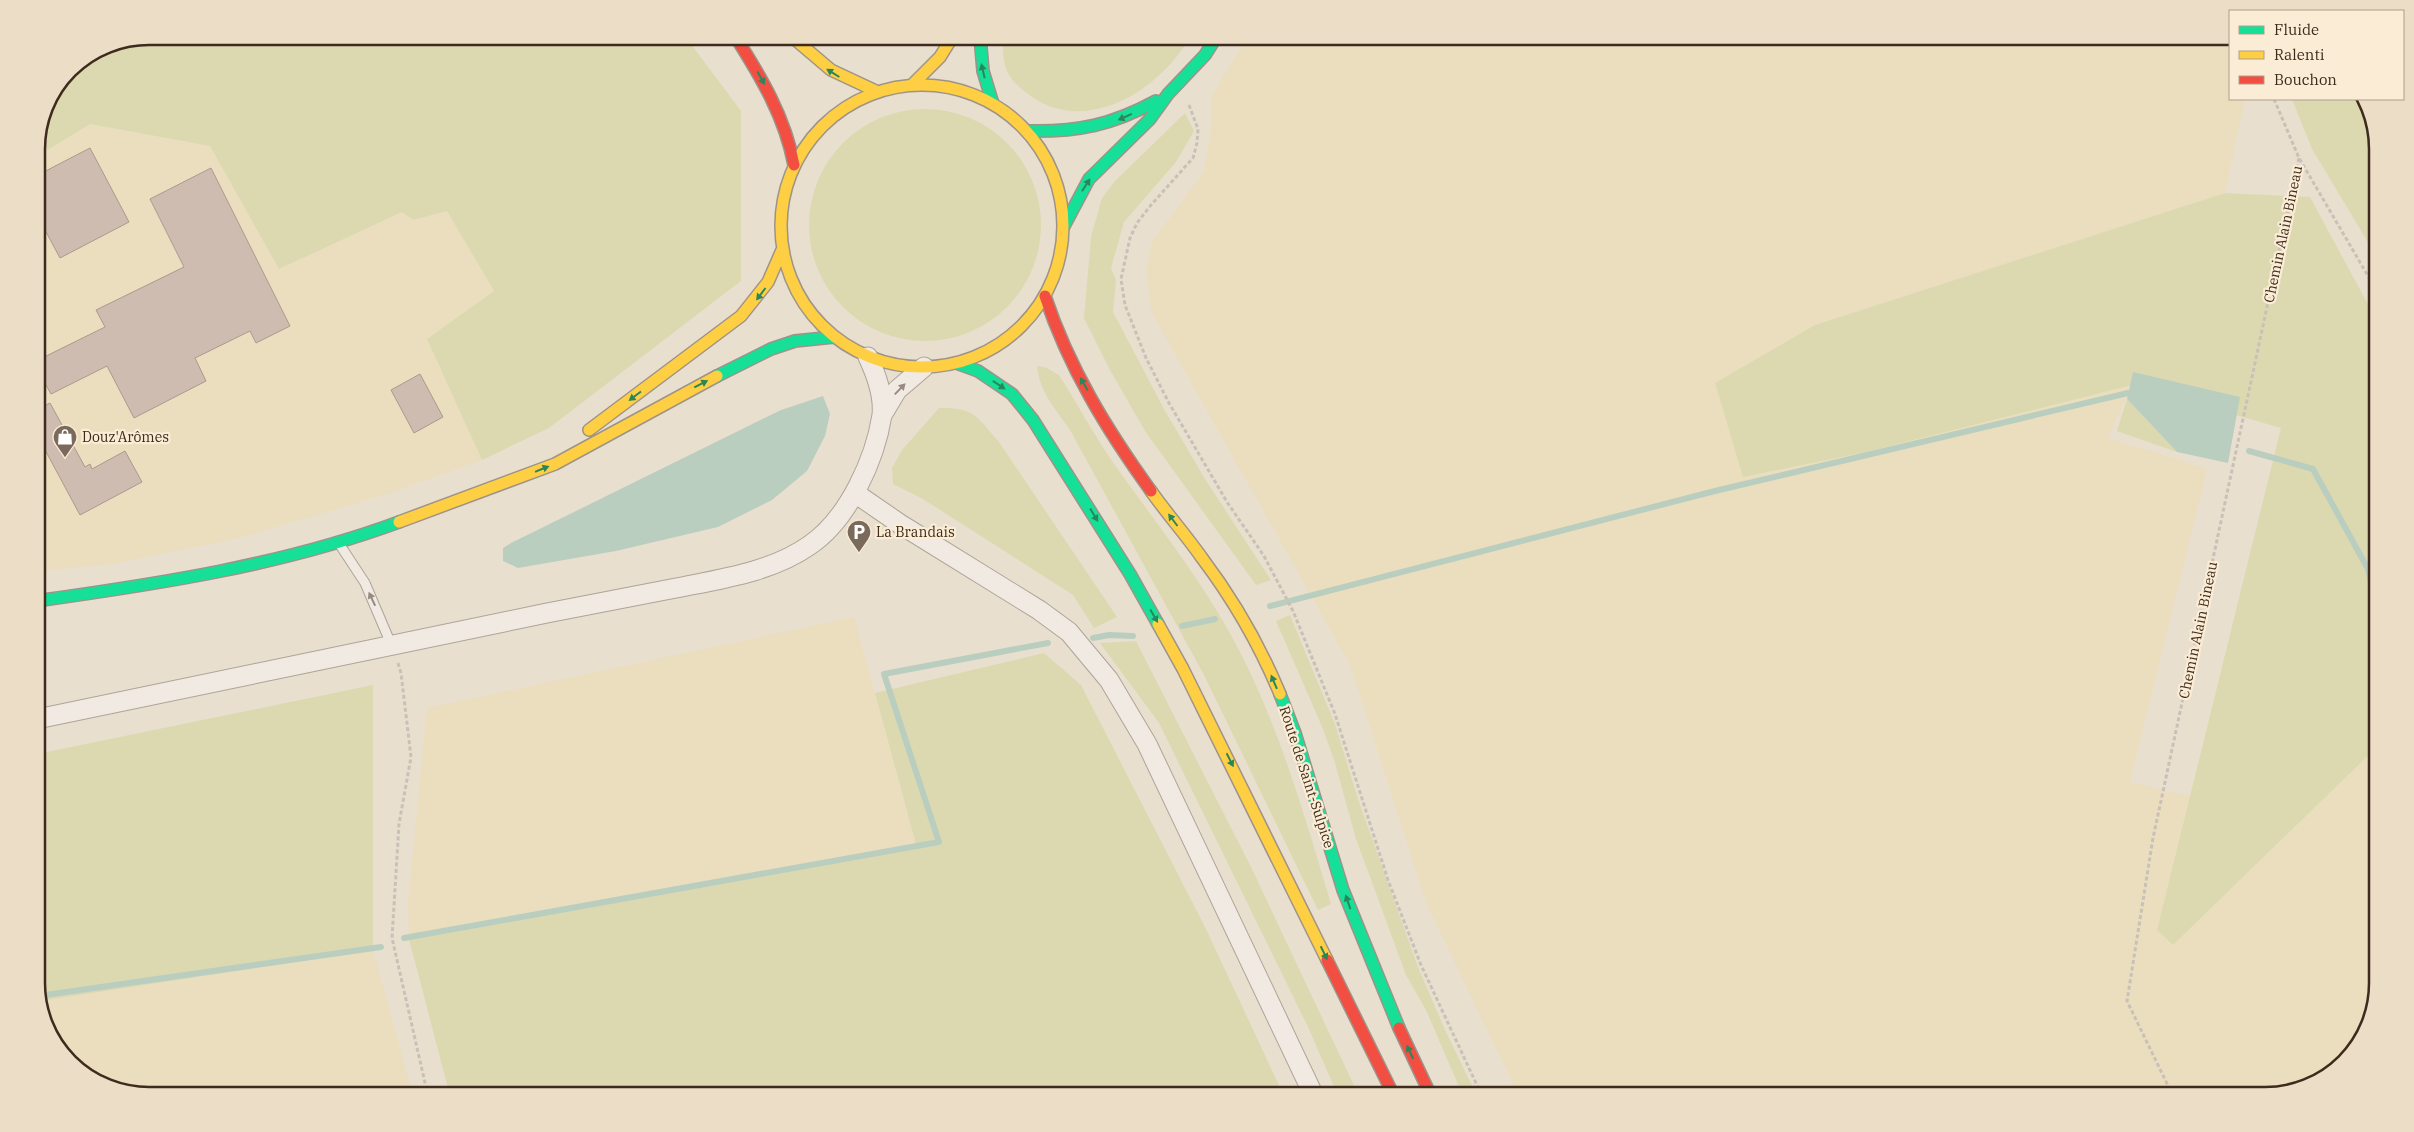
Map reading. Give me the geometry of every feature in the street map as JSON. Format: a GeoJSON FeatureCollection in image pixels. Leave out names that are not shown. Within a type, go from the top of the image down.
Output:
{"type":"FeatureCollection","features":[{"type":"Feature","properties":{"kind":"main road"},"geometry":{"type":"LineString","coordinates":[[741,45],[785,124],[794,165]]}},
{"type":"Feature","properties":{"kind":"main road"},"geometry":{"type":"LineString","coordinates":[[801,45],[828,70],[842,79],[878,92]]}},
{"type":"Feature","properties":{"kind":"main road"},"geometry":{"type":"LineString","coordinates":[[912,85],[949,45]]}},
{"type":"Feature","properties":{"kind":"main road"},"geometry":{"type":"LineString","coordinates":[[980,45],[980,56],[987,88],[993,104]]}},
{"type":"Feature","properties":{"kind":"main road"},"geometry":{"type":"LineString","coordinates":[[1064,228],[1090,179],[1150,119],[1168,94],[1205,55],[1211,45]]}},
{"type":"Feature","properties":{"kind":"main road"},"geometry":{"type":"LineString","coordinates":[[912,85],[954,88],[993,104],[1012,116],[1028,132],[1043,152],[1054,176],[1061,202],[1064,228],[1057,267],[1045,296],[1028,319],[1007,339],[983,354],[956,363],[924,367],[896,365],[868,357],[834,337],[815,319],[800,298],[789,275],[782,250],[782,207],[786,185],[794,165],[809,140],[829,120],[852,103],[878,92],[912,85]]}},
{"type":"Feature","properties":{"kind":"main road"},"geometry":{"type":"LineString","coordinates":[[1028,132],[1068,132],[1091,129],[1128,116],[1168,94]]}},
{"type":"Feature","properties":{"kind":"main road"},"geometry":{"type":"LineString","coordinates":[[576,438],[732,324],[763,293],[776,269],[782,250]]}},
{"type":"Feature","properties":{"kind":"main road","name":"Route de Saint-Sulpice"},"geometry":{"type":"LineString","coordinates":[[1045,296],[1068,357],[1109,430],[1153,494],[1203,558],[1232,603],[1265,662],[1295,730],[1333,858],[1359,933],[1388,1005],[1427,1087]]}},
{"type":"Feature","properties":{"kind":"main road"},"geometry":{"type":"LineString","coordinates":[[45,599],[122,589],[230,569],[338,542],[396,523],[555,464],[600,441],[682,394],[771,349],[795,341],[834,337]]}},
{"type":"Feature","properties":{"kind":"main road"},"geometry":{"type":"LineString","coordinates":[[956,363],[978,371],[1012,394],[1083,498],[1130,574],[1192,686],[1390,1087]]}},
{"type":"Feature","properties":{"kind":"main road"},"geometry":{"type":"LineString","coordinates":[[464,498],[559,448]]}},
{"type":"Feature","properties":{"kind":"street"},"geometry":{"type":"LineString","coordinates":[[868,357],[880,392],[882,415]]}},
{"type":"Feature","properties":{"kind":"street"},"geometry":{"type":"LineString","coordinates":[[45,717],[391,644],[700,583],[770,566],[811,545],[836,522],[855,493],[866,471],[882,415],[898,390],[924,367]]}},
{"type":"Feature","properties":{"kind":"street"},"geometry":{"type":"LineString","coordinates":[[855,493],[900,524],[1039,610],[1069,632],[1092,657],[1127,706],[1150,750],[1310,1087]]}},
{"type":"Feature","properties":{"kind":"lane"},"geometry":{"type":"LineString","coordinates":[[338,542],[365,583],[391,644]]}},
{"type":"Feature","properties":{"kind":"path"},"geometry":{"type":"LineString","coordinates":[[1177,86],[1193,112],[1198,129],[1197,143],[1193,158],[1151,205],[1137,223],[1130,238],[1121,279],[1125,305],[1146,358],[1190,440],[1282,588],[1293,611],[1335,714],[1388,880],[1418,956],[1478,1087]]}},
{"type":"Feature","properties":{"kind":"path"},"geometry":{"type":"LineString","coordinates":[[2274,100],[2299,158],[2369,278]]}},
{"type":"Feature","properties":{"kind":"path","name":"Chemin Alain Bineau"},"geometry":{"type":"LineString","coordinates":[[2169,1087],[2126,1001],[2154,838],[2299,158]]}},
{"type":"Feature","properties":{"kind":"path"},"geometry":{"type":"LineString","coordinates":[[391,644],[401,672],[411,757],[400,824],[392,938],[426,1087]]}},
{"type":"Feature","properties":{"kind":"shaded area"},"geometry":{"type":"Polygon","coordinates":[[[692,45],[741,111],[741,281],[549,428],[482,460],[427,339],[494,291],[447,211],[413,220],[402,212],[279,269],[210,146],[90,124],[45,152],[47,129],[53,109],[71,80],[97,59],[109,53],[136,46],[692,45]]]}},
{"type":"Feature","properties":{"kind":"shaded area"},"geometry":{"type":"Polygon","coordinates":[[[1003,45],[1185,45],[1162,73],[1122,101],[1100,109],[1077,111],[1054,108],[1032,97],[1011,78],[1003,56],[1003,45]]]}},
{"type":"Feature","properties":{"kind":"shaded area"},"geometry":{"type":"Polygon","coordinates":[[[1243,45],[2229,45],[2229,100],[2242,100],[2243,107],[2225,193],[1815,325],[2132,385],[2108,438],[2207,469],[2130,782],[2190,797],[2157,930],[2173,945],[2369,755],[2368,996],[2361,1023],[2343,1052],[2334,1061],[2311,1076],[2285,1085],[2272,1087],[1515,1087],[1427,905],[1350,665],[1152,313],[1146,270],[1152,242],[1204,171],[1211,129],[1211,97],[1243,45]]]}},
{"type":"Feature","properties":{"kind":"shaded area"},"geometry":{"type":"Polygon","coordinates":[[[2292,100],[2356,100],[2367,129],[2369,142],[2369,244],[2312,149],[2292,100]]]}},
{"type":"Feature","properties":{"kind":"shaded area"},"geometry":{"type":"Polygon","coordinates":[[[914,109],[936,109],[959,114],[990,128],[1015,151],[1022,160],[1036,191],[1041,214],[1039,248],[1027,280],[1015,299],[999,315],[990,322],[959,336],[936,341],[914,341],[891,336],[860,322],[835,299],[828,290],[814,259],[809,236],[809,214],[814,191],[828,160],[851,135],[860,128],[891,114],[914,109]]]}},
{"type":"Feature","properties":{"kind":"shaded area"},"geometry":{"type":"Polygon","coordinates":[[[1185,113],[1194,131],[1176,162],[1124,222],[1111,268],[1116,280],[1113,312],[1164,409],[1205,479],[1271,580],[1256,585],[1145,431],[1110,370],[1084,318],[1091,237],[1102,198],[1115,181],[1185,113]]]}},
{"type":"Feature","properties":{"kind":"shaded area"},"geometry":{"type":"Polygon","coordinates":[[[90,124],[210,146],[279,269],[402,212],[414,220],[447,211],[494,291],[459,407],[482,460],[384,495],[235,539],[112,564],[45,571],[45,152],[90,124]]]}},
{"type":"Feature","properties":{"kind":"shaded area"},"geometry":{"type":"Polygon","coordinates":[[[2225,193],[2310,197],[2369,306],[2369,755],[2173,945],[2157,930],[2281,428],[2132,385],[1866,452],[1743,477],[1715,383],[1815,325],[2225,193]]]}},
{"type":"Feature","properties":{"kind":"shaded area"},"geometry":{"type":"Polygon","coordinates":[[[1037,366],[1045,367],[1059,375],[1109,457],[1184,560],[1230,633],[1270,718],[1302,810],[1331,904],[1318,910],[1204,675],[1070,430],[1045,392],[1038,375],[1037,366]]]}},
{"type":"Feature","properties":{"kind":"shaded area"},"geometry":{"type":"Polygon","coordinates":[[[2133,372],[2240,397],[2228,463],[2177,452],[2127,399],[2133,372]]]}},
{"type":"Feature","properties":{"kind":"shaded area"},"geometry":{"type":"Polygon","coordinates":[[[823,396],[830,414],[825,436],[807,471],[772,500],[718,527],[616,551],[518,568],[503,561],[503,548],[511,543],[781,410],[823,396]]]}},
{"type":"Feature","properties":{"kind":"shaded area"},"geometry":{"type":"Polygon","coordinates":[[[2127,399],[2177,452],[2117,431],[2127,399]]]}},
{"type":"Feature","properties":{"kind":"shaded area"},"geometry":{"type":"Polygon","coordinates":[[[939,408],[960,409],[974,415],[999,442],[1117,617],[1094,628],[1073,595],[923,499],[893,484],[892,468],[902,450],[939,408]]]}},
{"type":"Feature","properties":{"kind":"shaded area"},"geometry":{"type":"Polygon","coordinates":[[[1290,615],[1335,724],[1359,802],[1418,967],[1473,1087],[1459,1087],[1426,1010],[1406,975],[1356,839],[1335,763],[1323,729],[1276,621],[1290,615]]]}},
{"type":"Feature","properties":{"kind":"shaded area"},"geometry":{"type":"Polygon","coordinates":[[[854,617],[917,848],[409,939],[408,903],[427,708],[854,617]]]}},
{"type":"Feature","properties":{"kind":"shaded area"},"geometry":{"type":"Polygon","coordinates":[[[1136,641],[1252,869],[1355,1087],[1334,1087],[1308,1027],[1159,723],[1100,643],[1136,641]]]}},
{"type":"Feature","properties":{"kind":"shaded area"},"geometry":{"type":"Polygon","coordinates":[[[1044,653],[1081,685],[1206,929],[1280,1087],[448,1087],[409,939],[917,848],[875,693],[1044,653]]]}},
{"type":"Feature","properties":{"kind":"shaded area"},"geometry":{"type":"Polygon","coordinates":[[[373,685],[373,950],[47,1000],[45,752],[373,685]]]}},
{"type":"Feature","properties":{"kind":"shaded area"},"geometry":{"type":"Polygon","coordinates":[[[373,950],[411,1087],[142,1087],[129,1085],[97,1073],[71,1052],[56,1029],[47,1000],[373,950]]]}},
{"type":"Feature","properties":{"kind":"building"},"geometry":{"type":"Polygon","coordinates":[[[90,148],[129,222],[60,258],[45,230],[45,171],[90,148]]]}},
{"type":"Feature","properties":{"kind":"building"},"geometry":{"type":"Polygon","coordinates":[[[211,168],[290,326],[256,343],[250,331],[195,358],[206,381],[134,418],[107,366],[51,394],[45,383],[45,357],[105,327],[96,310],[184,267],[150,199],[211,168]]]}},
{"type":"Feature","properties":{"kind":"building"},"geometry":{"type":"Polygon","coordinates":[[[420,374],[443,417],[414,433],[391,390],[420,374]]]}},
{"type":"Feature","properties":{"kind":"building","name":"Douz'Arômes"},"geometry":{"type":"Polygon","coordinates":[[[50,403],[85,467],[90,464],[92,469],[125,451],[142,482],[80,515],[45,450],[45,406],[50,403]]]}},
{"type":"Feature","properties":{"kind":"waterway"},"geometry":{"type":"LineString","coordinates":[[1270,606],[1715,491],[2128,393],[2134,396]]}},
{"type":"Feature","properties":{"kind":"waterway"},"geometry":{"type":"LineString","coordinates":[[2249,451],[2313,469],[2369,574]]}},
{"type":"Feature","properties":{"kind":"waterway"},"geometry":{"type":"LineString","coordinates":[[1182,626],[1215,619]]}},
{"type":"Feature","properties":{"kind":"waterway"},"geometry":{"type":"LineString","coordinates":[[1093,638],[1109,635],[1133,636]]}},
{"type":"Feature","properties":{"kind":"waterway"},"geometry":{"type":"LineString","coordinates":[[404,938],[939,842],[884,674],[1048,643]]}},
{"type":"Feature","properties":{"kind":"waterway"},"geometry":{"type":"LineString","coordinates":[[46,995],[381,947]]}},
{"type":"Feature","properties":{"kind":"traffic: fast"},"geometry":{"type":"LineString","coordinates":[[981,45],[983,71],[993,104]]}},
{"type":"Feature","properties":{"kind":"traffic: fast"},"geometry":{"type":"LineString","coordinates":[[1063,228],[1089,179],[1150,119],[1168,94],[1205,55],[1211,45]]}},
{"type":"Feature","properties":{"kind":"traffic: fast"},"geometry":{"type":"LineString","coordinates":[[1028,131],[1063,130],[1094,125],[1124,116],[1156,101]]}},
{"type":"Feature","properties":{"kind":"traffic: fast"},"geometry":{"type":"LineString","coordinates":[[717,376],[771,349],[795,341],[834,337]]}},
{"type":"Feature","properties":{"kind":"traffic: fast"},"geometry":{"type":"LineString","coordinates":[[956,363],[978,371],[1012,394],[1033,420],[1130,574],[1158,624]]}},
{"type":"Feature","properties":{"kind":"traffic: fast"},"geometry":{"type":"LineString","coordinates":[[45,600],[128,588],[220,571],[310,550],[399,522]]}},
{"type":"Feature","properties":{"kind":"traffic: fast"},"geometry":{"type":"LineString","coordinates":[[1280,694],[1295,733],[1343,890],[1399,1028]]}},
{"type":"Feature","properties":{"kind":"traffic: slow"},"geometry":{"type":"LineString","coordinates":[[802,45],[831,70],[878,92]]}},
{"type":"Feature","properties":{"kind":"traffic: slow"},"geometry":{"type":"LineString","coordinates":[[912,85],[940,57],[947,45]]}},
{"type":"Feature","properties":{"kind":"traffic: slow"},"geometry":{"type":"LineString","coordinates":[[922,85],[950,88],[976,96],[1000,109],[1022,126],[1039,148],[1052,172],[1060,198],[1063,226],[1060,254],[1052,280],[1039,304],[1022,326],[1000,343],[976,356],[950,364],[922,367],[894,364],[868,356],[844,343],[822,326],[805,304],[792,280],[784,254],[781,226],[784,198],[792,172],[805,148],[822,126],[844,109],[868,96],[894,88],[922,85]]}},
{"type":"Feature","properties":{"kind":"traffic: slow"},"geometry":{"type":"LineString","coordinates":[[589,430],[741,316],[768,282],[782,250]]}},
{"type":"Feature","properties":{"kind":"traffic: slow"},"geometry":{"type":"LineString","coordinates":[[399,522],[555,464],[717,376]]}},
{"type":"Feature","properties":{"kind":"traffic: slow"},"geometry":{"type":"LineString","coordinates":[[1151,491],[1196,549],[1235,606],[1264,658],[1280,694]]}},
{"type":"Feature","properties":{"kind":"traffic: slow"},"geometry":{"type":"LineString","coordinates":[[1158,624],[1183,669],[1327,960]]}},
{"type":"Feature","properties":{"kind":"traffic: jam"},"geometry":{"type":"LineString","coordinates":[[741,45],[771,98],[785,130],[794,165]]}},
{"type":"Feature","properties":{"kind":"traffic: jam"},"geometry":{"type":"LineString","coordinates":[[1045,296],[1077,373],[1090,398],[1119,445],[1151,491]]}},
{"type":"Feature","properties":{"kind":"traffic: jam"},"geometry":{"type":"LineString","coordinates":[[1327,960],[1390,1087]]}},
{"type":"Feature","properties":{"kind":"traffic: jam"},"geometry":{"type":"LineString","coordinates":[[1399,1028],[1427,1087]]}},
{"type":"Feature","properties":{"kind":"place","name":"Douz'Arômes"},"geometry":{"type":"Point","coordinates":[65,458]}},
{"type":"Feature","properties":{"kind":"place","name":"La Brandais"},"geometry":{"type":"Point","coordinates":[859,553]}}]}
